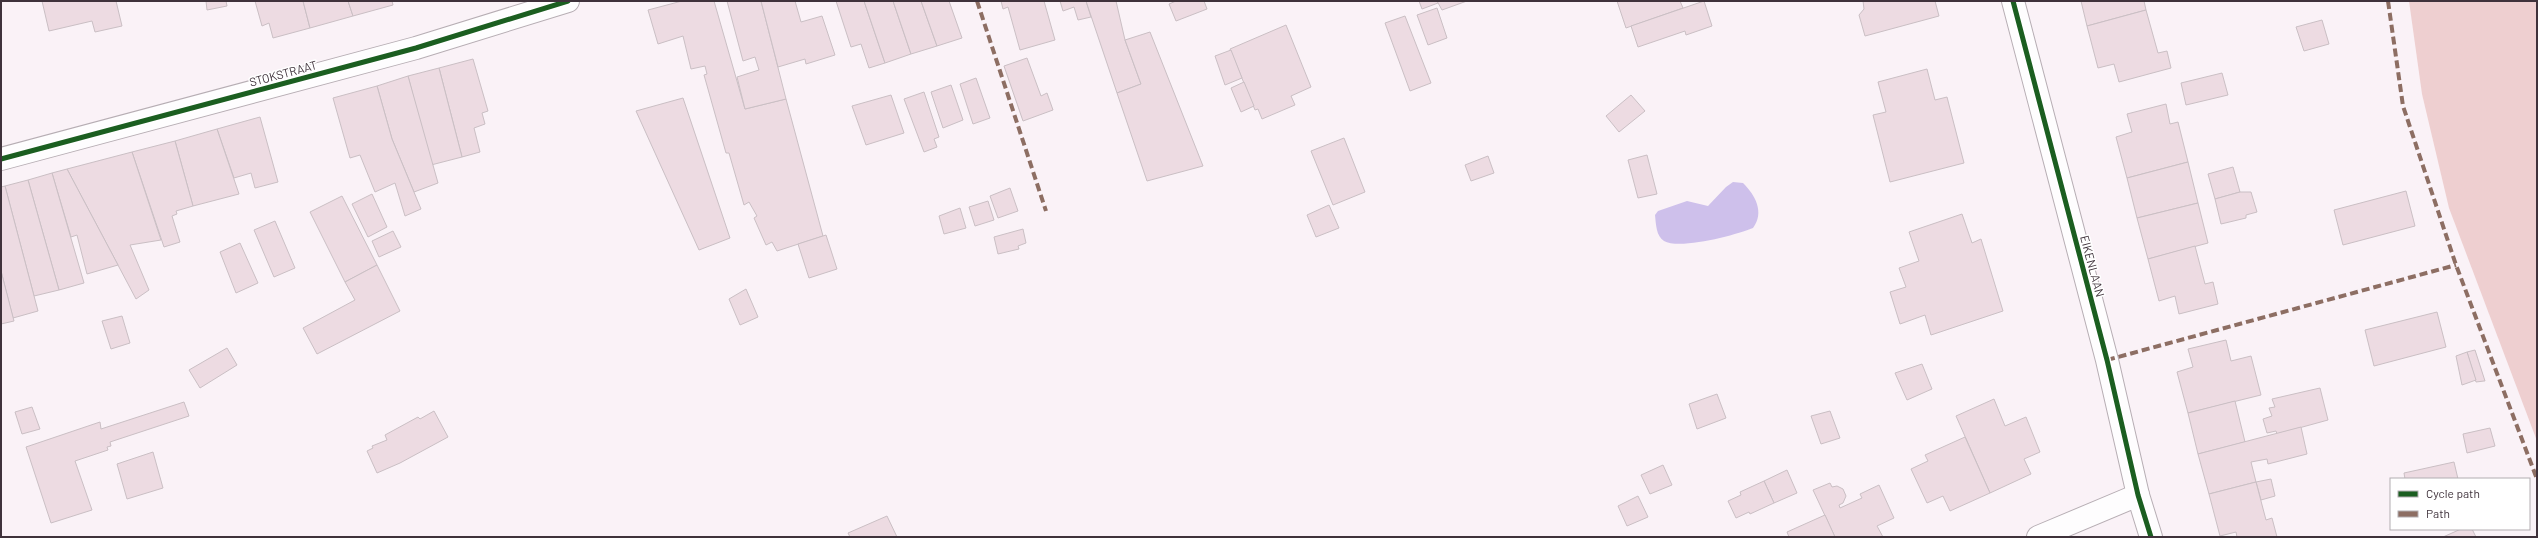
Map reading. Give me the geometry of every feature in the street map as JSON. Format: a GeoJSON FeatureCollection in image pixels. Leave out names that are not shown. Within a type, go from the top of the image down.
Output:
{"type":"FeatureCollection","features":[{"type":"Feature","properties":{"kind":"street","name":"STOKSTRAAT"},"geometry":{"type":"LineString","coordinates":[[1,159],[416,48],[568,1]]}},
{"type":"Feature","properties":{"kind":"street","name":"EIKENLAAN"},"geometry":{"type":"LineString","coordinates":[[2013,1],[2107,360],[2138,495],[2151,537]]}},
{"type":"Feature","properties":{"kind":"street"},"geometry":{"type":"LineString","coordinates":[[2038,537],[2138,495]]}},
{"type":"Feature","properties":{"kind":"shaded area"},"geometry":{"type":"Polygon","coordinates":[[[2409,1],[2537,1],[2537,441],[2449,208],[2422,94],[2409,1]]]}},
{"type":"Feature","properties":{"kind":"shaded area"},"geometry":{"type":"Polygon","coordinates":[[[1733,182],[1743,183],[1755,198],[1758,216],[1757,222],[1753,228],[1722,238],[1695,243],[1672,243],[1661,239],[1657,230],[1655,215],[1658,211],[1687,201],[1708,206],[1726,187],[1733,182]]]}},
{"type":"Feature","properties":{"kind":"building"},"geometry":{"type":"Polygon","coordinates":[[[42,1],[116,1],[122,26],[95,32],[92,21],[49,31],[42,1]]]}},
{"type":"Feature","properties":{"kind":"building"},"geometry":{"type":"Polygon","coordinates":[[[206,1],[226,1],[227,6],[207,10],[206,1]]]}},
{"type":"Feature","properties":{"kind":"building"},"geometry":{"type":"Polygon","coordinates":[[[255,1],[303,1],[310,28],[273,38],[269,23],[262,26],[255,1]]]}},
{"type":"Feature","properties":{"kind":"building"},"geometry":{"type":"Polygon","coordinates":[[[303,1],[348,1],[353,16],[310,28],[303,1]]]}},
{"type":"Feature","properties":{"kind":"building"},"geometry":{"type":"Polygon","coordinates":[[[348,1],[392,1],[393,5],[353,16],[348,1]]]}},
{"type":"Feature","properties":{"kind":"building"},"geometry":{"type":"Polygon","coordinates":[[[682,1],[714,1],[745,109],[786,99],[823,236],[777,251],[772,242],[766,245],[754,218],[757,216],[749,202],[744,205],[729,153],[726,153],[704,75],[707,74],[705,66],[691,69],[683,36],[658,44],[648,10],[682,1]]]}},
{"type":"Feature","properties":{"kind":"building"},"geometry":{"type":"Polygon","coordinates":[[[727,1],[761,1],[786,99],[745,109],[737,77],[759,70],[755,57],[743,61],[727,1]]]}},
{"type":"Feature","properties":{"kind":"building"},"geometry":{"type":"Polygon","coordinates":[[[761,1],[795,1],[801,22],[822,16],[835,55],[806,64],[805,59],[778,67],[761,1]]]}},
{"type":"Feature","properties":{"kind":"building"},"geometry":{"type":"Polygon","coordinates":[[[836,1],[864,1],[885,63],[869,68],[861,44],[851,47],[836,1]]]}},
{"type":"Feature","properties":{"kind":"building"},"geometry":{"type":"Polygon","coordinates":[[[864,1],[893,1],[911,54],[885,63],[864,1]]]}},
{"type":"Feature","properties":{"kind":"building"},"geometry":{"type":"Polygon","coordinates":[[[893,1],[921,1],[937,46],[911,54],[893,1]]]}},
{"type":"Feature","properties":{"kind":"building"},"geometry":{"type":"Polygon","coordinates":[[[921,1],[949,1],[962,38],[937,46],[921,1]]]}},
{"type":"Feature","properties":{"kind":"building"},"geometry":{"type":"Polygon","coordinates":[[[1001,1],[1044,1],[1055,40],[1020,50],[1008,7],[1003,9],[1001,1]]]}},
{"type":"Feature","properties":{"kind":"building"},"geometry":{"type":"Polygon","coordinates":[[[1060,1],[1086,1],[1091,17],[1078,20],[1074,7],[1063,11],[1060,1]]]}},
{"type":"Feature","properties":{"kind":"building"},"geometry":{"type":"Polygon","coordinates":[[[1086,1],[1116,1],[1125,40],[1141,84],[1117,93],[1086,1]]]}},
{"type":"Feature","properties":{"kind":"building"},"geometry":{"type":"Polygon","coordinates":[[[1176,1],[1204,1],[1207,9],[1176,21],[1169,4],[1176,1]]]}},
{"type":"Feature","properties":{"kind":"building"},"geometry":{"type":"Polygon","coordinates":[[[1419,1],[1437,1],[1438,3],[1422,9],[1419,1]]]}},
{"type":"Feature","properties":{"kind":"building"},"geometry":{"type":"Polygon","coordinates":[[[1437,1],[1467,1],[1442,10],[1437,1]]]}},
{"type":"Feature","properties":{"kind":"building"},"geometry":{"type":"Polygon","coordinates":[[[1617,1],[1680,1],[1683,8],[1626,28],[1617,1]]]}},
{"type":"Feature","properties":{"kind":"building"},"geometry":{"type":"Polygon","coordinates":[[[1704,1],[1712,26],[1686,35],[1685,31],[1638,47],[1631,26],[1704,1]]]}},
{"type":"Feature","properties":{"kind":"building"},"geometry":{"type":"Polygon","coordinates":[[[1863,1],[1935,1],[1939,16],[1865,36],[1859,15],[1864,9],[1863,1]]]}},
{"type":"Feature","properties":{"kind":"building"},"geometry":{"type":"Polygon","coordinates":[[[2081,1],[2144,1],[2146,10],[2087,26],[2081,1]]]}},
{"type":"Feature","properties":{"kind":"building"},"geometry":{"type":"Polygon","coordinates":[[[1437,8],[1447,38],[1428,45],[1417,15],[1437,8]]]}},
{"type":"Feature","properties":{"kind":"building"},"geometry":{"type":"Polygon","coordinates":[[[2146,10],[2158,53],[2167,51],[2171,68],[2119,82],[2114,64],[2098,68],[2087,26],[2146,10]]]}},
{"type":"Feature","properties":{"kind":"building"},"geometry":{"type":"Polygon","coordinates":[[[1405,16],[1431,83],[1410,91],[1385,23],[1405,16]]]}},
{"type":"Feature","properties":{"kind":"building"},"geometry":{"type":"Polygon","coordinates":[[[2322,20],[2329,44],[2304,51],[2296,27],[2322,20]]]}},
{"type":"Feature","properties":{"kind":"building"},"geometry":{"type":"Polygon","coordinates":[[[1286,25],[1311,87],[1291,96],[1295,105],[1262,119],[1258,109],[1255,110],[1230,49],[1286,25]]]}},
{"type":"Feature","properties":{"kind":"building"},"geometry":{"type":"Polygon","coordinates":[[[1150,32],[1203,166],[1147,181],[1117,93],[1141,84],[1125,40],[1150,32]]]}},
{"type":"Feature","properties":{"kind":"building"},"geometry":{"type":"Polygon","coordinates":[[[1231,50],[1242,78],[1225,85],[1215,56],[1231,50]]]}},
{"type":"Feature","properties":{"kind":"building"},"geometry":{"type":"Polygon","coordinates":[[[1027,58],[1041,96],[1047,93],[1053,110],[1023,121],[1004,66],[1027,58]]]}},
{"type":"Feature","properties":{"kind":"building"},"geometry":{"type":"Polygon","coordinates":[[[473,59],[488,111],[482,113],[485,124],[474,128],[480,152],[462,157],[439,68],[473,59]]]}},
{"type":"Feature","properties":{"kind":"building"},"geometry":{"type":"Polygon","coordinates":[[[439,68],[462,157],[431,165],[408,76],[439,68]]]}},
{"type":"Feature","properties":{"kind":"building"},"geometry":{"type":"Polygon","coordinates":[[[1927,69],[1935,100],[1947,97],[1964,163],[1890,182],[1873,115],[1886,112],[1878,82],[1927,69]]]}},
{"type":"Feature","properties":{"kind":"building"},"geometry":{"type":"Polygon","coordinates":[[[2222,73],[2228,95],[2186,105],[2181,83],[2222,73]]]}},
{"type":"Feature","properties":{"kind":"building"},"geometry":{"type":"Polygon","coordinates":[[[408,76],[438,183],[414,192],[392,139],[377,86],[408,76]]]}},
{"type":"Feature","properties":{"kind":"building"},"geometry":{"type":"Polygon","coordinates":[[[976,78],[990,118],[973,124],[960,84],[976,78]]]}},
{"type":"Feature","properties":{"kind":"building"},"geometry":{"type":"Polygon","coordinates":[[[1244,82],[1254,106],[1241,112],[1231,88],[1244,82]]]}},
{"type":"Feature","properties":{"kind":"building"},"geometry":{"type":"Polygon","coordinates":[[[951,85],[963,120],[943,128],[931,92],[951,85]]]}},
{"type":"Feature","properties":{"kind":"building"},"geometry":{"type":"Polygon","coordinates":[[[377,86],[392,139],[421,209],[405,216],[395,183],[375,192],[360,155],[350,158],[333,98],[377,86]]]}},
{"type":"Feature","properties":{"kind":"building"},"geometry":{"type":"Polygon","coordinates":[[[924,92],[939,137],[934,139],[937,147],[924,152],[904,99],[924,92]]]}},
{"type":"Feature","properties":{"kind":"building"},"geometry":{"type":"Polygon","coordinates":[[[891,95],[904,133],[866,145],[852,106],[891,95]]]}},
{"type":"Feature","properties":{"kind":"building"},"geometry":{"type":"Polygon","coordinates":[[[1631,95],[1645,111],[1619,132],[1606,116],[1631,95]]]}},
{"type":"Feature","properties":{"kind":"building"},"geometry":{"type":"Polygon","coordinates":[[[683,98],[730,238],[699,250],[636,111],[683,98]]]}},
{"type":"Feature","properties":{"kind":"building"},"geometry":{"type":"Polygon","coordinates":[[[2166,104],[2170,124],[2178,122],[2188,162],[2127,178],[2116,137],[2132,132],[2127,114],[2166,104]]]}},
{"type":"Feature","properties":{"kind":"building"},"geometry":{"type":"Polygon","coordinates":[[[260,117],[278,182],[255,188],[251,173],[234,178],[217,129],[260,117]]]}},
{"type":"Feature","properties":{"kind":"building"},"geometry":{"type":"Polygon","coordinates":[[[217,129],[239,194],[193,206],[175,141],[217,129]]]}},
{"type":"Feature","properties":{"kind":"building"},"geometry":{"type":"Polygon","coordinates":[[[1344,138],[1365,192],[1333,205],[1311,151],[1344,138]]]}},
{"type":"Feature","properties":{"kind":"building"},"geometry":{"type":"Polygon","coordinates":[[[175,141],[193,206],[176,211],[177,214],[172,216],[180,242],[164,247],[132,152],[175,141]]]}},
{"type":"Feature","properties":{"kind":"building"},"geometry":{"type":"Polygon","coordinates":[[[132,152],[161,240],[130,245],[149,290],[136,299],[67,169],[132,152]]]}},
{"type":"Feature","properties":{"kind":"building"},"geometry":{"type":"Polygon","coordinates":[[[1647,155],[1657,194],[1638,198],[1628,160],[1647,155]]]}},
{"type":"Feature","properties":{"kind":"building"},"geometry":{"type":"Polygon","coordinates":[[[1488,156],[1494,173],[1471,181],[1465,165],[1488,156]]]}},
{"type":"Feature","properties":{"kind":"building"},"geometry":{"type":"Polygon","coordinates":[[[2188,162],[2198,203],[2137,218],[2127,178],[2188,162]]]}},
{"type":"Feature","properties":{"kind":"building"},"geometry":{"type":"Polygon","coordinates":[[[2233,167],[2240,192],[2215,199],[2208,174],[2233,167]]]}},
{"type":"Feature","properties":{"kind":"building"},"geometry":{"type":"Polygon","coordinates":[[[67,169],[118,265],[87,274],[77,235],[71,237],[52,173],[67,169]]]}},
{"type":"Feature","properties":{"kind":"building"},"geometry":{"type":"Polygon","coordinates":[[[52,173],[84,283],[59,290],[28,180],[52,173]]]}},
{"type":"Feature","properties":{"kind":"building"},"geometry":{"type":"Polygon","coordinates":[[[28,180],[59,290],[34,296],[5,186],[28,180]]]}},
{"type":"Feature","properties":{"kind":"building"},"geometry":{"type":"Polygon","coordinates":[[[5,186],[38,311],[13,318],[1,271],[1,187],[5,186]]]}},
{"type":"Feature","properties":{"kind":"building"},"geometry":{"type":"Polygon","coordinates":[[[1010,188],[1018,211],[998,218],[990,196],[1010,188]]]}},
{"type":"Feature","properties":{"kind":"building"},"geometry":{"type":"Polygon","coordinates":[[[2406,191],[2415,226],[2343,245],[2334,210],[2406,191]]]}},
{"type":"Feature","properties":{"kind":"building"},"geometry":{"type":"Polygon","coordinates":[[[2240,192],[2251,192],[2257,212],[2246,215],[2246,218],[2221,224],[2215,199],[2240,192]]]}},
{"type":"Feature","properties":{"kind":"building"},"geometry":{"type":"Polygon","coordinates":[[[372,194],[387,227],[368,237],[352,204],[372,194]]]}},
{"type":"Feature","properties":{"kind":"building"},"geometry":{"type":"Polygon","coordinates":[[[342,196],[377,265],[345,282],[310,212],[342,196]]]}},
{"type":"Feature","properties":{"kind":"building"},"geometry":{"type":"Polygon","coordinates":[[[988,201],[994,220],[975,226],[969,207],[988,201]]]}},
{"type":"Feature","properties":{"kind":"building"},"geometry":{"type":"Polygon","coordinates":[[[2198,203],[2208,243],[2148,259],[2137,218],[2198,203]]]}},
{"type":"Feature","properties":{"kind":"building"},"geometry":{"type":"Polygon","coordinates":[[[1329,205],[1339,228],[1316,237],[1307,215],[1329,205]]]}},
{"type":"Feature","properties":{"kind":"building"},"geometry":{"type":"Polygon","coordinates":[[[960,208],[966,228],[944,234],[939,216],[960,208]]]}},
{"type":"Feature","properties":{"kind":"building"},"geometry":{"type":"Polygon","coordinates":[[[1962,214],[1972,243],[1981,239],[2003,311],[1931,335],[1925,315],[1900,324],[1890,292],[1906,287],[1899,268],[1919,261],[1909,232],[1962,214]]]}},
{"type":"Feature","properties":{"kind":"building"},"geometry":{"type":"Polygon","coordinates":[[[275,221],[295,268],[274,277],[254,230],[275,221]]]}},
{"type":"Feature","properties":{"kind":"building"},"geometry":{"type":"Polygon","coordinates":[[[1023,229],[1026,243],[1018,246],[1019,249],[998,254],[994,237],[1023,229]]]}},
{"type":"Feature","properties":{"kind":"building"},"geometry":{"type":"Polygon","coordinates":[[[393,231],[401,247],[379,257],[372,241],[393,231]]]}},
{"type":"Feature","properties":{"kind":"building"},"geometry":{"type":"Polygon","coordinates":[[[826,235],[837,269],[809,278],[798,244],[826,235]]]}},
{"type":"Feature","properties":{"kind":"building"},"geometry":{"type":"Polygon","coordinates":[[[240,243],[258,283],[236,293],[220,252],[240,243]]]}},
{"type":"Feature","properties":{"kind":"building"},"geometry":{"type":"Polygon","coordinates":[[[2195,246],[2205,284],[2213,282],[2218,304],[2179,314],[2175,296],[2159,301],[2148,259],[2195,246]]]}},
{"type":"Feature","properties":{"kind":"building"},"geometry":{"type":"Polygon","coordinates":[[[377,265],[400,311],[317,354],[303,328],[355,300],[345,282],[377,265]]]}},
{"type":"Feature","properties":{"kind":"building"},"geometry":{"type":"Polygon","coordinates":[[[1,271],[14,321],[1,324],[1,271]]]}},
{"type":"Feature","properties":{"kind":"building"},"geometry":{"type":"Polygon","coordinates":[[[746,289],[758,317],[740,325],[729,299],[746,289]]]}},
{"type":"Feature","properties":{"kind":"building"},"geometry":{"type":"Polygon","coordinates":[[[2437,312],[2446,347],[2374,366],[2365,330],[2437,312]]]}},
{"type":"Feature","properties":{"kind":"building"},"geometry":{"type":"Polygon","coordinates":[[[122,316],[130,343],[111,349],[102,321],[122,316]]]}},
{"type":"Feature","properties":{"kind":"building"},"geometry":{"type":"Polygon","coordinates":[[[2226,340],[2231,361],[2251,356],[2261,395],[2188,413],[2177,372],[2193,367],[2188,349],[2226,340]]]}},
{"type":"Feature","properties":{"kind":"building"},"geometry":{"type":"Polygon","coordinates":[[[227,348],[237,365],[200,388],[189,370],[227,348]]]}},
{"type":"Feature","properties":{"kind":"building"},"geometry":{"type":"Polygon","coordinates":[[[2475,350],[2485,381],[2476,382],[2467,352],[2475,350]]]}},
{"type":"Feature","properties":{"kind":"building"},"geometry":{"type":"Polygon","coordinates":[[[2467,352],[2476,380],[2462,385],[2456,356],[2467,352]]]}},
{"type":"Feature","properties":{"kind":"building"},"geometry":{"type":"Polygon","coordinates":[[[1922,364],[1932,389],[1907,400],[1895,373],[1922,364]]]}},
{"type":"Feature","properties":{"kind":"building"},"geometry":{"type":"Polygon","coordinates":[[[2320,388],[2328,420],[2277,434],[2276,431],[2267,433],[2263,419],[2272,416],[2269,408],[2275,407],[2272,399],[2320,388]]]}},
{"type":"Feature","properties":{"kind":"building"},"geometry":{"type":"Polygon","coordinates":[[[1717,394],[1726,418],[1697,429],[1689,404],[1717,394]]]}},
{"type":"Feature","properties":{"kind":"building"},"geometry":{"type":"Polygon","coordinates":[[[1994,399],[2005,426],[2026,417],[2040,452],[2024,459],[2031,474],[1990,493],[1956,416],[1994,399]]]}},
{"type":"Feature","properties":{"kind":"building"},"geometry":{"type":"Polygon","coordinates":[[[2235,401],[2245,442],[2198,454],[2188,413],[2235,401]]]}},
{"type":"Feature","properties":{"kind":"building"},"geometry":{"type":"Polygon","coordinates":[[[184,402],[189,416],[110,442],[111,446],[107,447],[108,450],[75,461],[92,510],[51,523],[26,447],[100,422],[101,429],[184,402]]]}},
{"type":"Feature","properties":{"kind":"building"},"geometry":{"type":"Polygon","coordinates":[[[32,407],[40,429],[22,434],[15,412],[32,407]]]}},
{"type":"Feature","properties":{"kind":"building"},"geometry":{"type":"Polygon","coordinates":[[[434,411],[448,437],[400,463],[377,473],[367,451],[373,448],[372,446],[387,440],[385,435],[418,417],[420,419],[434,411]]]}},
{"type":"Feature","properties":{"kind":"building"},"geometry":{"type":"Polygon","coordinates":[[[1830,411],[1840,438],[1821,444],[1811,416],[1830,411]]]}},
{"type":"Feature","properties":{"kind":"building"},"geometry":{"type":"Polygon","coordinates":[[[2301,427],[2307,454],[2268,464],[2267,459],[2251,462],[2256,482],[2209,494],[2198,454],[2301,427]]]}},
{"type":"Feature","properties":{"kind":"building"},"geometry":{"type":"Polygon","coordinates":[[[2490,428],[2495,446],[2467,453],[2463,434],[2490,428]]]}},
{"type":"Feature","properties":{"kind":"building"},"geometry":{"type":"Polygon","coordinates":[[[1965,437],[1990,493],[1950,511],[1943,496],[1927,503],[1911,469],[1928,461],[1925,455],[1965,437]]]}},
{"type":"Feature","properties":{"kind":"building"},"geometry":{"type":"Polygon","coordinates":[[[153,452],[163,488],[127,499],[117,464],[153,452]]]}},
{"type":"Feature","properties":{"kind":"building"},"geometry":{"type":"Polygon","coordinates":[[[2454,462],[2458,478],[2405,478],[2404,473],[2454,462]]]}},
{"type":"Feature","properties":{"kind":"building"},"geometry":{"type":"Polygon","coordinates":[[[1663,465],[1672,485],[1650,494],[1641,475],[1663,465]]]}},
{"type":"Feature","properties":{"kind":"building"},"geometry":{"type":"Polygon","coordinates":[[[1787,470],[1797,493],[1774,503],[1764,481],[1787,470]]]}},
{"type":"Feature","properties":{"kind":"building"},"geometry":{"type":"Polygon","coordinates":[[[2271,479],[2275,496],[2261,500],[2256,482],[2271,479]]]}},
{"type":"Feature","properties":{"kind":"building"},"geometry":{"type":"Polygon","coordinates":[[[1764,481],[1774,503],[1750,514],[1749,512],[1736,518],[1728,501],[1741,495],[1740,492],[1764,481]]]}},
{"type":"Feature","properties":{"kind":"building"},"geometry":{"type":"Polygon","coordinates":[[[2256,482],[2266,520],[2272,518],[2277,537],[2237,537],[2236,532],[2220,536],[2209,494],[2256,482]]]}},
{"type":"Feature","properties":{"kind":"building"},"geometry":{"type":"Polygon","coordinates":[[[1830,483],[1832,487],[1837,486],[1843,489],[1846,496],[1843,503],[1839,505],[1840,508],[1862,498],[1860,494],[1879,485],[1894,518],[1877,526],[1883,537],[1835,537],[1813,490],[1830,483]]]}},
{"type":"Feature","properties":{"kind":"building"},"geometry":{"type":"Polygon","coordinates":[[[1638,496],[1648,517],[1627,526],[1618,506],[1638,496]]]}},
{"type":"Feature","properties":{"kind":"building"},"geometry":{"type":"Polygon","coordinates":[[[1825,515],[1835,537],[1789,537],[1787,532],[1825,515]]]}},
{"type":"Feature","properties":{"kind":"building"},"geometry":{"type":"Polygon","coordinates":[[[887,516],[897,537],[850,537],[848,533],[887,516]]]}},
{"type":"Feature","properties":{"kind":"building"},"geometry":{"type":"Polygon","coordinates":[[[2459,530],[2472,530],[2476,537],[2443,537],[2459,530]]]}},
{"type":"Feature","properties":{"kind":"marked path"},"geometry":{"type":"LineString","coordinates":[[977,1],[1046,211]]}},
{"type":"Feature","properties":{"kind":"marked path"},"geometry":{"type":"LineString","coordinates":[[2388,1],[2403,106],[2456,265],[2537,479]]}},
{"type":"Feature","properties":{"kind":"marked path"},"geometry":{"type":"LineString","coordinates":[[2107,360],[2456,265]]}},
{"type":"Feature","properties":{"kind":"cycle path"},"geometry":{"type":"LineString","coordinates":[[1,159],[416,48],[568,1]]}},
{"type":"Feature","properties":{"kind":"cycle path"},"geometry":{"type":"LineString","coordinates":[[2013,1],[2107,360],[2138,495],[2151,537]]}}]}
